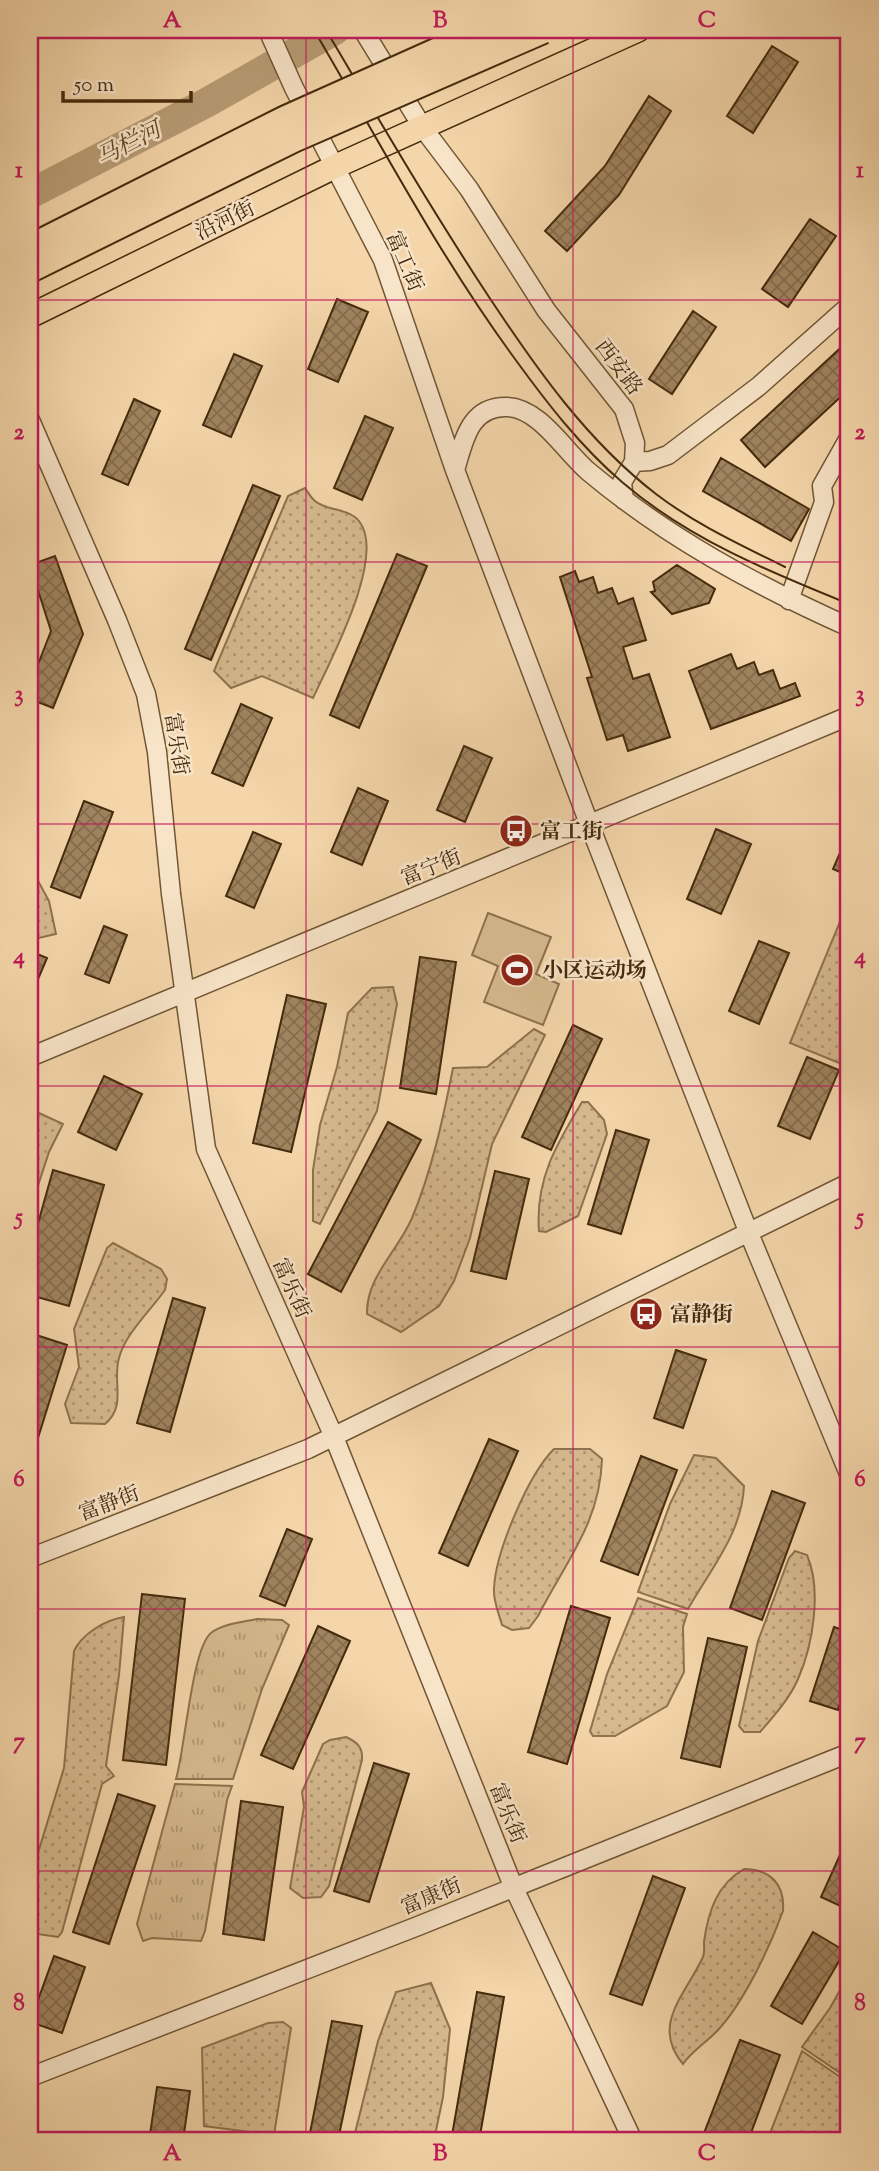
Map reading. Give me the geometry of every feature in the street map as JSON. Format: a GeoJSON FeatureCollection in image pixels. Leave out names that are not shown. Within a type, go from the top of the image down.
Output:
{"type":"FeatureCollection","features":[{"type":"Feature","properties":{"kind":"highway"},"geometry":{"type":"LineString","coordinates":[[30,248],[286,119],[485,30]]}},
{"type":"Feature","properties":{"kind":"highway"},"geometry":{"type":"LineString","coordinates":[[30,269],[293,139],[543,30]]}},
{"type":"Feature","properties":{"kind":"main road","name":"沿河街"},"geometry":{"type":"LineString","coordinates":[[423,128],[434,106],[598,30]]}},
{"type":"Feature","properties":{"kind":"main road","name":"沿河街"},"geometry":{"type":"LineString","coordinates":[[30,316],[334,167],[638,30]]}},
{"type":"Feature","properties":{"kind":"street"},"geometry":{"type":"LineString","coordinates":[[268,30],[334,167]]}},
{"type":"Feature","properties":{"kind":"street","name":"西安路"},"geometry":{"type":"LineString","coordinates":[[363,30],[423,128],[469,190],[546,310],[624,409],[635,443],[634,462],[622,482],[624,500]]}},
{"type":"Feature","properties":{"kind":"street","name":"富工街"},"geometry":{"type":"LineString","coordinates":[[334,167],[383,260],[455,470],[534,672],[590,826],[748,1231],[849,1475]]}},
{"type":"Feature","properties":{"kind":"street"},"geometry":{"type":"LineString","coordinates":[[634,462],[668,455],[759,386],[846,313]]}},
{"type":"Feature","properties":{"kind":"street"},"geometry":{"type":"LineString","coordinates":[[455,470],[474,417],[488,409],[507,407],[536,419],[586,469],[670,534],[789,600],[849,627]]}},
{"type":"Feature","properties":{"kind":"street","name":"富乐街"},"geometry":{"type":"LineString","coordinates":[[30,420],[117,620],[146,694],[157,752],[184,991],[206,1149],[334,1437],[513,1886],[633,2141]]}},
{"type":"Feature","properties":{"kind":"street"},"geometry":{"type":"LineString","coordinates":[[789,600],[824,502],[822,486],[849,438]]}},
{"type":"Feature","properties":{"kind":"street","name":"富宁街"},"geometry":{"type":"LineString","coordinates":[[30,1057],[849,716]]}},
{"type":"Feature","properties":{"kind":"street","name":"富静街"},"geometry":{"type":"LineString","coordinates":[[30,1558],[334,1437],[849,1183]]}},
{"type":"Feature","properties":{"kind":"street","name":"富康街"},"geometry":{"type":"LineString","coordinates":[[30,2077],[418,1926],[849,1753]]}},
{"type":"Feature","properties":{"kind":"green space"},"geometry":{"type":"Polygon","coordinates":[[[305,488],[312,498],[325,507],[355,517],[366,537],[366,558],[353,609],[313,698],[262,676],[231,688],[214,671],[288,496],[305,488]]]}},
{"type":"Feature","properties":{"kind":"green space"},"geometry":{"type":"Polygon","coordinates":[[[30,866],[49,901],[56,934],[30,940],[30,866]]]}},
{"type":"Feature","properties":{"kind":"green space"},"geometry":{"type":"Polygon","coordinates":[[[846,907],[849,908],[849,1067],[790,1043],[846,907]]]}},
{"type":"Feature","properties":{"kind":"green space","name":"小区运动场"},"geometry":{"type":"Polygon","coordinates":[[[488,913],[551,937],[536,974],[559,984],[543,1025],[484,1002],[498,966],[472,955],[488,913]]]}},
{"type":"Feature","properties":{"kind":"green space"},"geometry":{"type":"Polygon","coordinates":[[[393,987],[397,1004],[377,1111],[320,1224],[313,1221],[313,1170],[320,1125],[337,1067],[348,1013],[372,988],[393,987]]]}},
{"type":"Feature","properties":{"kind":"green space"},"geometry":{"type":"Polygon","coordinates":[[[534,1029],[545,1035],[492,1144],[470,1238],[454,1281],[439,1306],[401,1332],[367,1314],[368,1301],[377,1276],[406,1230],[419,1200],[436,1144],[453,1068],[487,1067],[534,1029]]]}},
{"type":"Feature","properties":{"kind":"green space"},"geometry":{"type":"Polygon","coordinates":[[[582,1102],[588,1102],[604,1120],[607,1134],[578,1216],[546,1232],[539,1231],[540,1195],[549,1164],[582,1102]]]}},
{"type":"Feature","properties":{"kind":"green space"},"geometry":{"type":"Polygon","coordinates":[[[30,1109],[63,1124],[49,1152],[30,1210],[30,1109]]]}},
{"type":"Feature","properties":{"kind":"green space"},"geometry":{"type":"Polygon","coordinates":[[[113,1243],[161,1269],[167,1279],[165,1290],[132,1331],[122,1349],[117,1367],[117,1402],[112,1417],[105,1424],[71,1423],[65,1404],[79,1367],[74,1329],[107,1248],[113,1243]]]}},
{"type":"Feature","properties":{"kind":"green space"},"geometry":{"type":"Polygon","coordinates":[[[554,1449],[590,1449],[602,1459],[600,1482],[580,1541],[538,1616],[529,1628],[512,1630],[502,1625],[496,1607],[496,1572],[515,1514],[534,1476],[554,1449]]]}},
{"type":"Feature","properties":{"kind":"green space"},"geometry":{"type":"Polygon","coordinates":[[[694,1455],[716,1458],[744,1486],[738,1520],[688,1609],[638,1592],[670,1504],[694,1455]]]}},
{"type":"Feature","properties":{"kind":"green space"},"geometry":{"type":"Polygon","coordinates":[[[795,1551],[807,1555],[814,1584],[814,1617],[808,1650],[798,1679],[781,1707],[760,1732],[744,1732],[739,1726],[758,1641],[789,1558],[795,1551]]]}},
{"type":"Feature","properties":{"kind":"green space"},"geometry":{"type":"Polygon","coordinates":[[[638,1598],[687,1614],[683,1627],[684,1672],[667,1706],[615,1736],[593,1736],[590,1731],[607,1674],[638,1598]]]}},
{"type":"Feature","properties":{"kind":"green space"},"geometry":{"type":"Polygon","coordinates":[[[124,1617],[106,1766],[114,1776],[102,1784],[62,1932],[58,1937],[30,1933],[30,1879],[64,1768],[74,1651],[95,1629],[124,1617]]]}},
{"type":"Feature","properties":{"kind":"green space"},"geometry":{"type":"Polygon","coordinates":[[[257,1619],[282,1620],[289,1625],[262,1689],[233,1779],[176,1779],[194,1678],[204,1642],[211,1633],[221,1627],[257,1619]]]}},
{"type":"Feature","properties":{"kind":"green space"},"geometry":{"type":"Polygon","coordinates":[[[346,1737],[358,1746],[362,1760],[329,1886],[321,1897],[303,1898],[290,1888],[304,1807],[302,1792],[323,1744],[346,1737]]]}},
{"type":"Feature","properties":{"kind":"green space"},"geometry":{"type":"Polygon","coordinates":[[[175,1784],[232,1786],[227,1800],[205,1931],[201,1941],[152,1938],[143,1941],[137,1924],[175,1784]]]}},
{"type":"Feature","properties":{"kind":"green space"},"geometry":{"type":"Polygon","coordinates":[[[744,1869],[762,1872],[774,1880],[782,1893],[783,1911],[747,1990],[718,2030],[683,2064],[674,2050],[670,2036],[674,2010],[703,1957],[706,1931],[715,1900],[727,1883],[744,1869]]]}},
{"type":"Feature","properties":{"kind":"green space"},"geometry":{"type":"Polygon","coordinates":[[[849,1974],[849,2079],[802,2047],[830,2008],[849,1974]]]}},
{"type":"Feature","properties":{"kind":"green space"},"geometry":{"type":"Polygon","coordinates":[[[431,1983],[450,2029],[443,2097],[434,2140],[353,2141],[378,2041],[396,1992],[431,1983]]]}},
{"type":"Feature","properties":{"kind":"green space"},"geometry":{"type":"Polygon","coordinates":[[[283,2022],[291,2028],[274,2135],[204,2126],[202,2048],[268,2023],[283,2022]]]}},
{"type":"Feature","properties":{"kind":"green space"},"geometry":{"type":"Polygon","coordinates":[[[802,2051],[849,2083],[849,2120],[832,2141],[767,2141],[802,2051]]]}},
{"type":"Feature","properties":{"kind":"building"},"geometry":{"type":"Polygon","coordinates":[[[772,46],[798,62],[753,133],[727,116],[772,46]]]}},
{"type":"Feature","properties":{"kind":"building"},"geometry":{"type":"Polygon","coordinates":[[[649,96],[671,111],[619,195],[567,251],[545,231],[605,166],[649,96]]]}},
{"type":"Feature","properties":{"kind":"building"},"geometry":{"type":"Polygon","coordinates":[[[810,219],[836,236],[788,307],[762,289],[810,219]]]}},
{"type":"Feature","properties":{"kind":"building"},"geometry":{"type":"Polygon","coordinates":[[[337,299],[368,312],[338,382],[308,369],[337,299]]]}},
{"type":"Feature","properties":{"kind":"building"},"geometry":{"type":"Polygon","coordinates":[[[693,311],[716,327],[672,394],[649,379],[693,311]]]}},
{"type":"Feature","properties":{"kind":"building"},"geometry":{"type":"Polygon","coordinates":[[[849,340],[849,389],[765,467],[741,440],[849,340]]]}},
{"type":"Feature","properties":{"kind":"building"},"geometry":{"type":"Polygon","coordinates":[[[234,354],[262,366],[231,437],[203,425],[234,354]]]}},
{"type":"Feature","properties":{"kind":"building"},"geometry":{"type":"Polygon","coordinates":[[[134,399],[160,411],[128,485],[102,474],[134,399]]]}},
{"type":"Feature","properties":{"kind":"building"},"geometry":{"type":"Polygon","coordinates":[[[365,416],[393,428],[362,500],[334,488],[365,416]]]}},
{"type":"Feature","properties":{"kind":"building"},"geometry":{"type":"Polygon","coordinates":[[[721,458],[809,509],[791,541],[703,491],[721,458]]]}},
{"type":"Feature","properties":{"kind":"building"},"geometry":{"type":"Polygon","coordinates":[[[253,485],[280,496],[211,660],[185,649],[253,485]]]}},
{"type":"Feature","properties":{"kind":"building"},"geometry":{"type":"Polygon","coordinates":[[[397,554],[427,566],[359,728],[330,715],[397,554]]]}},
{"type":"Feature","properties":{"kind":"building"},"geometry":{"type":"Polygon","coordinates":[[[55,556],[83,634],[53,708],[30,699],[30,685],[51,631],[30,565],[55,556]]]}},
{"type":"Feature","properties":{"kind":"building"},"geometry":{"type":"Polygon","coordinates":[[[677,565],[715,589],[709,603],[672,614],[651,592],[655,591],[653,582],[677,565]]]}},
{"type":"Feature","properties":{"kind":"building"},"geometry":{"type":"Polygon","coordinates":[[[575,571],[579,582],[593,577],[598,593],[612,588],[618,604],[633,598],[646,640],[623,647],[633,679],[649,674],[670,737],[628,751],[623,735],[607,740],[587,678],[592,677],[560,577],[575,571]]]}},
{"type":"Feature","properties":{"kind":"building"},"geometry":{"type":"Polygon","coordinates":[[[731,654],[737,669],[754,662],[759,675],[773,670],[780,689],[795,683],[800,696],[711,729],[689,671],[731,654]]]}},
{"type":"Feature","properties":{"kind":"building"},"geometry":{"type":"Polygon","coordinates":[[[241,704],[272,718],[243,786],[212,773],[241,704]]]}},
{"type":"Feature","properties":{"kind":"building"},"geometry":{"type":"Polygon","coordinates":[[[464,746],[492,758],[465,822],[437,810],[464,746]]]}},
{"type":"Feature","properties":{"kind":"building"},"geometry":{"type":"Polygon","coordinates":[[[358,788],[388,801],[362,865],[331,852],[358,788]]]}},
{"type":"Feature","properties":{"kind":"building"},"geometry":{"type":"Polygon","coordinates":[[[84,801],[113,812],[80,898],[51,887],[84,801]]]}},
{"type":"Feature","properties":{"kind":"building"},"geometry":{"type":"Polygon","coordinates":[[[716,829],[751,844],[721,914],[687,899],[716,829]]]}},
{"type":"Feature","properties":{"kind":"building"},"geometry":{"type":"Polygon","coordinates":[[[253,832],[281,844],[254,908],[226,896],[253,832]]]}},
{"type":"Feature","properties":{"kind":"building"},"geometry":{"type":"Polygon","coordinates":[[[849,832],[849,876],[833,869],[849,832]]]}},
{"type":"Feature","properties":{"kind":"building"},"geometry":{"type":"Polygon","coordinates":[[[104,926],[127,935],[109,983],[85,974],[104,926]]]}},
{"type":"Feature","properties":{"kind":"building"},"geometry":{"type":"Polygon","coordinates":[[[759,941],[789,953],[759,1024],[729,1011],[759,941]]]}},
{"type":"Feature","properties":{"kind":"building"},"geometry":{"type":"Polygon","coordinates":[[[30,951],[47,958],[30,998],[30,951]]]}},
{"type":"Feature","properties":{"kind":"building"},"geometry":{"type":"Polygon","coordinates":[[[420,957],[456,962],[436,1094],[400,1088],[420,957]]]}},
{"type":"Feature","properties":{"kind":"building"},"geometry":{"type":"Polygon","coordinates":[[[287,995],[326,1004],[291,1152],[253,1143],[287,995]]]}},
{"type":"Feature","properties":{"kind":"building"},"geometry":{"type":"Polygon","coordinates":[[[573,1025],[602,1039],[551,1150],[522,1137],[573,1025]]]}},
{"type":"Feature","properties":{"kind":"building"},"geometry":{"type":"Polygon","coordinates":[[[807,1057],[839,1070],[810,1139],[778,1126],[807,1057]]]}},
{"type":"Feature","properties":{"kind":"building"},"geometry":{"type":"Polygon","coordinates":[[[104,1076],[142,1094],[116,1150],[78,1132],[104,1076]]]}},
{"type":"Feature","properties":{"kind":"building"},"geometry":{"type":"Polygon","coordinates":[[[388,1122],[421,1140],[341,1292],[308,1274],[388,1122]]]}},
{"type":"Feature","properties":{"kind":"building"},"geometry":{"type":"Polygon","coordinates":[[[616,1130],[649,1140],[621,1234],[588,1224],[616,1130]]]}},
{"type":"Feature","properties":{"kind":"building"},"geometry":{"type":"Polygon","coordinates":[[[53,1170],[104,1185],[69,1306],[30,1295],[30,1252],[53,1170]]]}},
{"type":"Feature","properties":{"kind":"building"},"geometry":{"type":"Polygon","coordinates":[[[495,1171],[529,1179],[506,1279],[471,1271],[495,1171]]]}},
{"type":"Feature","properties":{"kind":"building"},"geometry":{"type":"Polygon","coordinates":[[[173,1298],[205,1308],[170,1432],[137,1423],[173,1298]]]}},
{"type":"Feature","properties":{"kind":"building"},"geometry":{"type":"Polygon","coordinates":[[[30,1333],[67,1345],[33,1454],[30,1454],[30,1333]]]}},
{"type":"Feature","properties":{"kind":"building"},"geometry":{"type":"Polygon","coordinates":[[[676,1350],[706,1360],[683,1428],[654,1418],[676,1350]]]}},
{"type":"Feature","properties":{"kind":"building"},"geometry":{"type":"Polygon","coordinates":[[[489,1439],[518,1451],[468,1566],[439,1553],[489,1439]]]}},
{"type":"Feature","properties":{"kind":"building"},"geometry":{"type":"Polygon","coordinates":[[[641,1456],[677,1470],[638,1575],[601,1561],[641,1456]]]}},
{"type":"Feature","properties":{"kind":"building"},"geometry":{"type":"Polygon","coordinates":[[[772,1491],[805,1503],[762,1620],[730,1608],[772,1491]]]}},
{"type":"Feature","properties":{"kind":"building"},"geometry":{"type":"Polygon","coordinates":[[[287,1529],[312,1539],[285,1606],[260,1596],[287,1529]]]}},
{"type":"Feature","properties":{"kind":"building"},"geometry":{"type":"Polygon","coordinates":[[[142,1594],[185,1599],[166,1765],[123,1760],[142,1594]]]}},
{"type":"Feature","properties":{"kind":"building"},"geometry":{"type":"Polygon","coordinates":[[[571,1606],[610,1618],[567,1764],[528,1752],[571,1606]]]}},
{"type":"Feature","properties":{"kind":"building"},"geometry":{"type":"Polygon","coordinates":[[[318,1626],[350,1641],[293,1769],[261,1755],[318,1626]]]}},
{"type":"Feature","properties":{"kind":"building"},"geometry":{"type":"Polygon","coordinates":[[[834,1627],[849,1632],[849,1673],[838,1710],[810,1701],[834,1627]]]}},
{"type":"Feature","properties":{"kind":"building"},"geometry":{"type":"Polygon","coordinates":[[[708,1638],[747,1647],[720,1767],[681,1758],[708,1638]]]}},
{"type":"Feature","properties":{"kind":"building"},"geometry":{"type":"Polygon","coordinates":[[[374,1763],[409,1774],[369,1902],[334,1891],[374,1763]]]}},
{"type":"Feature","properties":{"kind":"building"},"geometry":{"type":"Polygon","coordinates":[[[118,1794],[155,1806],[109,1944],[73,1932],[118,1794]]]}},
{"type":"Feature","properties":{"kind":"building"},"geometry":{"type":"Polygon","coordinates":[[[241,1801],[283,1807],[264,1940],[223,1934],[241,1801]]]}},
{"type":"Feature","properties":{"kind":"building"},"geometry":{"type":"Polygon","coordinates":[[[849,1835],[849,1910],[821,1897],[849,1835]]]}},
{"type":"Feature","properties":{"kind":"building"},"geometry":{"type":"Polygon","coordinates":[[[653,1876],[685,1888],[642,2005],[610,1994],[653,1876]]]}},
{"type":"Feature","properties":{"kind":"building"},"geometry":{"type":"Polygon","coordinates":[[[813,1932],[845,1951],[802,2024],[771,2006],[813,1932]]]}},
{"type":"Feature","properties":{"kind":"building"},"geometry":{"type":"Polygon","coordinates":[[[54,1956],[85,1967],[62,2033],[30,2022],[54,1956]]]}},
{"type":"Feature","properties":{"kind":"building"},"geometry":{"type":"Polygon","coordinates":[[[477,1992],[504,1997],[491,2073],[479,2141],[451,2141],[477,1992]]]}},
{"type":"Feature","properties":{"kind":"building"},"geometry":{"type":"Polygon","coordinates":[[[332,2021],[362,2026],[338,2140],[310,2133],[332,2021]]]}},
{"type":"Feature","properties":{"kind":"building"},"geometry":{"type":"Polygon","coordinates":[[[740,2040],[780,2055],[748,2141],[701,2141],[740,2040]]]}},
{"type":"Feature","properties":{"kind":"building"},"geometry":{"type":"Polygon","coordinates":[[[157,2087],[190,2091],[183,2141],[149,2141],[157,2087]]]}},
{"type":"Feature","properties":{"kind":"waterway","name":"马栏河"},"geometry":{"type":"LineString","coordinates":[[30,194],[206,103],[335,30]]}},
{"type":"Feature","properties":{"kind":"tram line"},"geometry":{"type":"LineString","coordinates":[[314,30],[460,279],[527,375],[578,439],[622,482],[674,521],[760,566],[849,604]]}},
{"type":"Feature","properties":{"kind":"tram line"},"geometry":{"type":"LineString","coordinates":[[326,30],[426,198],[489,297],[544,377],[585,427],[631,473],[671,505],[719,534],[785,567]]}},
{"type":"Feature","properties":{"kind":"place","name":"富工街"},"geometry":{"type":"Point","coordinates":[516,831]}},
{"type":"Feature","properties":{"kind":"place","name":"小区运动场"},"geometry":{"type":"Point","coordinates":[517,970]}},
{"type":"Feature","properties":{"kind":"place","name":"富静街"},"geometry":{"type":"Point","coordinates":[646,1314]}}]}
